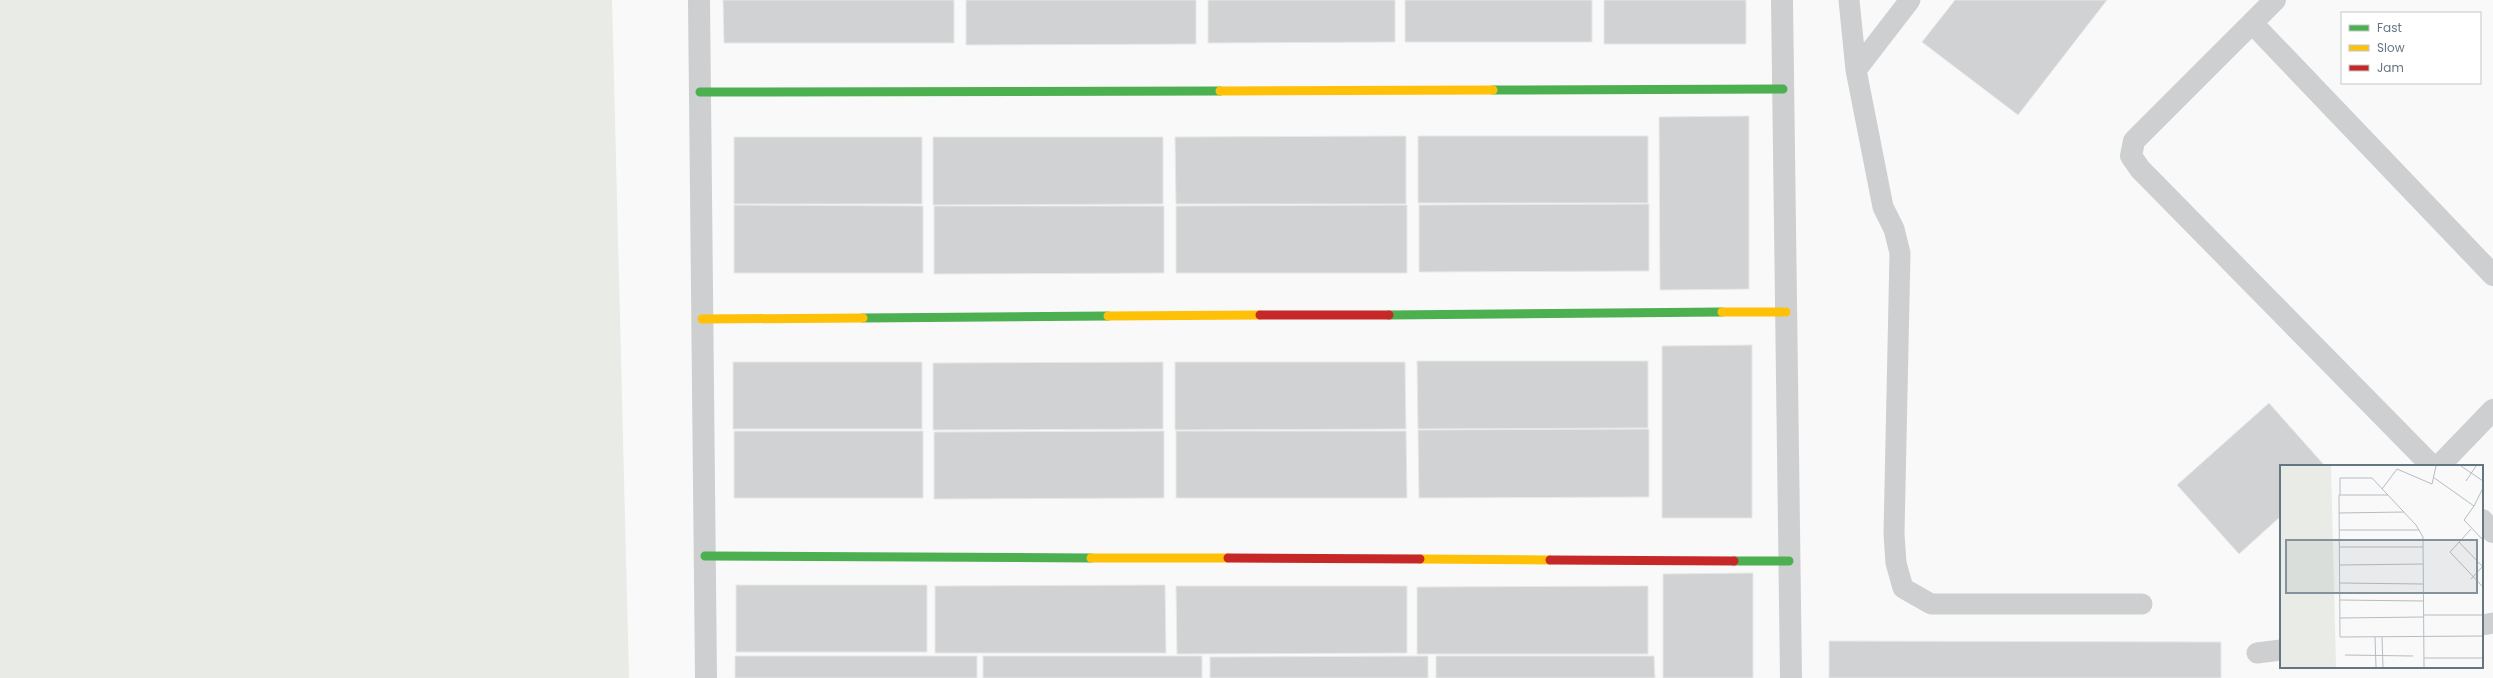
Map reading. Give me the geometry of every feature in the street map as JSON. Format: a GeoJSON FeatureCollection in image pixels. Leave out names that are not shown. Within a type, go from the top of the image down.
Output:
{"type":"FeatureCollection","features":[{"type":"Feature","properties":{"kind":"street"},"geometry":{"type":"LineString","coordinates":[[699,0],[706,678]]}},
{"type":"Feature","properties":{"kind":"street"},"geometry":{"type":"LineString","coordinates":[[1782,0],[1790,678]]}},
{"type":"Feature","properties":{"kind":"street"},"geometry":{"type":"LineString","coordinates":[[2275,0],[2253,24],[2134,141],[2131,156],[2140,169],[2431,465]]}},
{"type":"Feature","properties":{"kind":"street"},"geometry":{"type":"LineString","coordinates":[[2253,24],[2493,275]]}},
{"type":"Feature","properties":{"kind":"street"},"geometry":{"type":"LineString","coordinates":[[700,92],[1783,89]]}},
{"type":"Feature","properties":{"kind":"street"},"geometry":{"type":"LineString","coordinates":[[702,319],[1786,312]]}},
{"type":"Feature","properties":{"kind":"street"},"geometry":{"type":"LineString","coordinates":[[2440,465],[2493,410]]}},
{"type":"Feature","properties":{"kind":"street"},"geometry":{"type":"LineString","coordinates":[[2483,521],[2493,532]]}},
{"type":"Feature","properties":{"kind":"street"},"geometry":{"type":"LineString","coordinates":[[705,556],[1789,561]]}},
{"type":"Feature","properties":{"kind":"lane"},"geometry":{"type":"LineString","coordinates":[[1849,0],[1856,70],[1883,207],[1894,229],[1900,253],[1894,534],[1896,563],[1903,588],[1931,604],[2142,604]]}},
{"type":"Feature","properties":{"kind":"lane"},"geometry":{"type":"LineString","coordinates":[[1856,70],[1910,0]]}},
{"type":"Feature","properties":{"kind":"lane"},"geometry":{"type":"LineString","coordinates":[[2483,625],[2493,624]]}},
{"type":"Feature","properties":{"kind":"lane"},"geometry":{"type":"LineString","coordinates":[[2257,654],[2280,650]]}},
{"type":"Feature","properties":{"kind":"shaded area"},"geometry":{"type":"Polygon","coordinates":[[[0,0],[612,0],[629,678],[0,678],[0,0]]]}},
{"type":"Feature","properties":{"kind":"building"},"geometry":{"type":"Polygon","coordinates":[[[723,0],[954,0],[954,43],[724,43],[723,0]]]}},
{"type":"Feature","properties":{"kind":"building"},"geometry":{"type":"Polygon","coordinates":[[[966,0],[1196,0],[1196,44],[966,45],[966,0]]]}},
{"type":"Feature","properties":{"kind":"building"},"geometry":{"type":"Polygon","coordinates":[[[1208,0],[1395,0],[1395,42],[1208,43],[1208,0]]]}},
{"type":"Feature","properties":{"kind":"building"},"geometry":{"type":"Polygon","coordinates":[[[1405,0],[1592,0],[1592,42],[1405,42],[1405,0]]]}},
{"type":"Feature","properties":{"kind":"building"},"geometry":{"type":"Polygon","coordinates":[[[1604,0],[1746,0],[1746,44],[1604,44],[1604,0]]]}},
{"type":"Feature","properties":{"kind":"building"},"geometry":{"type":"Polygon","coordinates":[[[1955,0],[2107,0],[2018,115],[1922,42],[1955,0]]]}},
{"type":"Feature","properties":{"kind":"building"},"geometry":{"type":"Polygon","coordinates":[[[1749,116],[1749,289],[1660,290],[1659,117],[1749,116]]]}},
{"type":"Feature","properties":{"kind":"building"},"geometry":{"type":"Polygon","coordinates":[[[1406,136],[1406,204],[1176,204],[1175,137],[1406,136]]]}},
{"type":"Feature","properties":{"kind":"building"},"geometry":{"type":"Polygon","coordinates":[[[1418,136],[1648,136],[1648,203],[1418,203],[1418,136]]]}},
{"type":"Feature","properties":{"kind":"building"},"geometry":{"type":"Polygon","coordinates":[[[734,137],[922,137],[922,204],[734,204],[734,137]]]}},
{"type":"Feature","properties":{"kind":"building"},"geometry":{"type":"Polygon","coordinates":[[[933,137],[1163,137],[1163,204],[933,205],[933,137]]]}},
{"type":"Feature","properties":{"kind":"building"},"geometry":{"type":"Polygon","coordinates":[[[1649,204],[1649,271],[1419,272],[1419,205],[1649,204]]]}},
{"type":"Feature","properties":{"kind":"building"},"geometry":{"type":"Polygon","coordinates":[[[734,205],[923,206],[923,273],[734,273],[734,205]]]}},
{"type":"Feature","properties":{"kind":"building"},"geometry":{"type":"Polygon","coordinates":[[[1407,205],[1407,273],[1176,273],[1176,206],[1407,205]]]}},
{"type":"Feature","properties":{"kind":"building"},"geometry":{"type":"Polygon","coordinates":[[[934,206],[1164,206],[1164,273],[934,274],[934,206]]]}},
{"type":"Feature","properties":{"kind":"building"},"geometry":{"type":"Polygon","coordinates":[[[1752,345],[1752,518],[1662,518],[1662,346],[1752,345]]]}},
{"type":"Feature","properties":{"kind":"building"},"geometry":{"type":"Polygon","coordinates":[[[1417,361],[1648,361],[1648,428],[1418,429],[1417,361]]]}},
{"type":"Feature","properties":{"kind":"building"},"geometry":{"type":"Polygon","coordinates":[[[733,362],[922,362],[922,429],[733,429],[733,362]]]}},
{"type":"Feature","properties":{"kind":"building"},"geometry":{"type":"Polygon","coordinates":[[[1163,362],[1163,429],[933,430],[933,363],[1163,362]]]}},
{"type":"Feature","properties":{"kind":"building"},"geometry":{"type":"Polygon","coordinates":[[[1175,362],[1405,362],[1406,429],[1175,430],[1175,362]]]}},
{"type":"Feature","properties":{"kind":"building"},"geometry":{"type":"Polygon","coordinates":[[[2269,403],[2324,465],[2280,465],[2280,517],[2239,554],[2177,485],[2269,403]]]}},
{"type":"Feature","properties":{"kind":"building"},"geometry":{"type":"Polygon","coordinates":[[[1649,429],[1649,497],[1419,498],[1418,430],[1649,429]]]}},
{"type":"Feature","properties":{"kind":"building"},"geometry":{"type":"Polygon","coordinates":[[[734,431],[923,431],[923,498],[734,498],[734,431]]]}},
{"type":"Feature","properties":{"kind":"building"},"geometry":{"type":"Polygon","coordinates":[[[1164,431],[1164,498],[934,499],[934,432],[1164,431]]]}},
{"type":"Feature","properties":{"kind":"building"},"geometry":{"type":"Polygon","coordinates":[[[1176,431],[1406,431],[1407,498],[1176,498],[1176,431]]]}},
{"type":"Feature","properties":{"kind":"building"},"geometry":{"type":"Polygon","coordinates":[[[1753,573],[1753,678],[1663,678],[1663,574],[1753,573]]]}},
{"type":"Feature","properties":{"kind":"building"},"geometry":{"type":"Polygon","coordinates":[[[736,585],[927,585],[927,652],[736,652],[736,585]]]}},
{"type":"Feature","properties":{"kind":"building"},"geometry":{"type":"Polygon","coordinates":[[[1165,585],[1166,653],[935,653],[935,586],[1165,585]]]}},
{"type":"Feature","properties":{"kind":"building"},"geometry":{"type":"Polygon","coordinates":[[[1176,586],[1407,586],[1407,653],[1177,654],[1176,586]]]}},
{"type":"Feature","properties":{"kind":"building"},"geometry":{"type":"Polygon","coordinates":[[[1648,586],[1648,654],[1417,654],[1417,587],[1648,586]]]}},
{"type":"Feature","properties":{"kind":"building"},"geometry":{"type":"Polygon","coordinates":[[[1829,641],[2221,642],[2221,678],[1829,678],[1829,641]]]}},
{"type":"Feature","properties":{"kind":"building"},"geometry":{"type":"Polygon","coordinates":[[[735,656],[977,656],[977,678],[735,678],[735,656]]]}},
{"type":"Feature","properties":{"kind":"building"},"geometry":{"type":"Polygon","coordinates":[[[983,656],[1202,656],[1202,678],[983,678],[983,656]]]}},
{"type":"Feature","properties":{"kind":"building"},"geometry":{"type":"Polygon","coordinates":[[[1428,656],[1428,678],[1210,678],[1210,657],[1428,656]]]}},
{"type":"Feature","properties":{"kind":"building"},"geometry":{"type":"Polygon","coordinates":[[[1436,656],[1654,656],[1655,678],[1436,678],[1436,656]]]}},
{"type":"Feature","properties":{"kind":"traffic: fast"},"geometry":{"type":"LineString","coordinates":[[1493,90],[1783,89]]}},
{"type":"Feature","properties":{"kind":"traffic: fast"},"geometry":{"type":"LineString","coordinates":[[700,92],[1220,91]]}},
{"type":"Feature","properties":{"kind":"traffic: fast"},"geometry":{"type":"LineString","coordinates":[[1389,315],[1722,312]]}},
{"type":"Feature","properties":{"kind":"traffic: fast"},"geometry":{"type":"LineString","coordinates":[[863,318],[1108,316]]}},
{"type":"Feature","properties":{"kind":"traffic: fast"},"geometry":{"type":"LineString","coordinates":[[705,556],[1091,558]]}},
{"type":"Feature","properties":{"kind":"traffic: fast"},"geometry":{"type":"LineString","coordinates":[[1734,561],[1789,561]]}},
{"type":"Feature","properties":{"kind":"traffic: slow"},"geometry":{"type":"LineString","coordinates":[[1220,91],[1493,90]]}},
{"type":"Feature","properties":{"kind":"traffic: slow"},"geometry":{"type":"LineString","coordinates":[[1722,312],[1786,312]]}},
{"type":"Feature","properties":{"kind":"traffic: slow"},"geometry":{"type":"LineString","coordinates":[[1108,316],[1260,315]]}},
{"type":"Feature","properties":{"kind":"traffic: slow"},"geometry":{"type":"LineString","coordinates":[[702,319],[863,318]]}},
{"type":"Feature","properties":{"kind":"traffic: slow"},"geometry":{"type":"LineString","coordinates":[[1091,558],[1228,558]]}},
{"type":"Feature","properties":{"kind":"traffic: slow"},"geometry":{"type":"LineString","coordinates":[[1420,559],[1550,560]]}},
{"type":"Feature","properties":{"kind":"traffic: jam"},"geometry":{"type":"LineString","coordinates":[[1260,315],[1389,315]]}},
{"type":"Feature","properties":{"kind":"traffic: jam"},"geometry":{"type":"LineString","coordinates":[[1228,558],[1420,559]]}},
{"type":"Feature","properties":{"kind":"traffic: jam"},"geometry":{"type":"LineString","coordinates":[[1550,560],[1734,561]]}}]}
